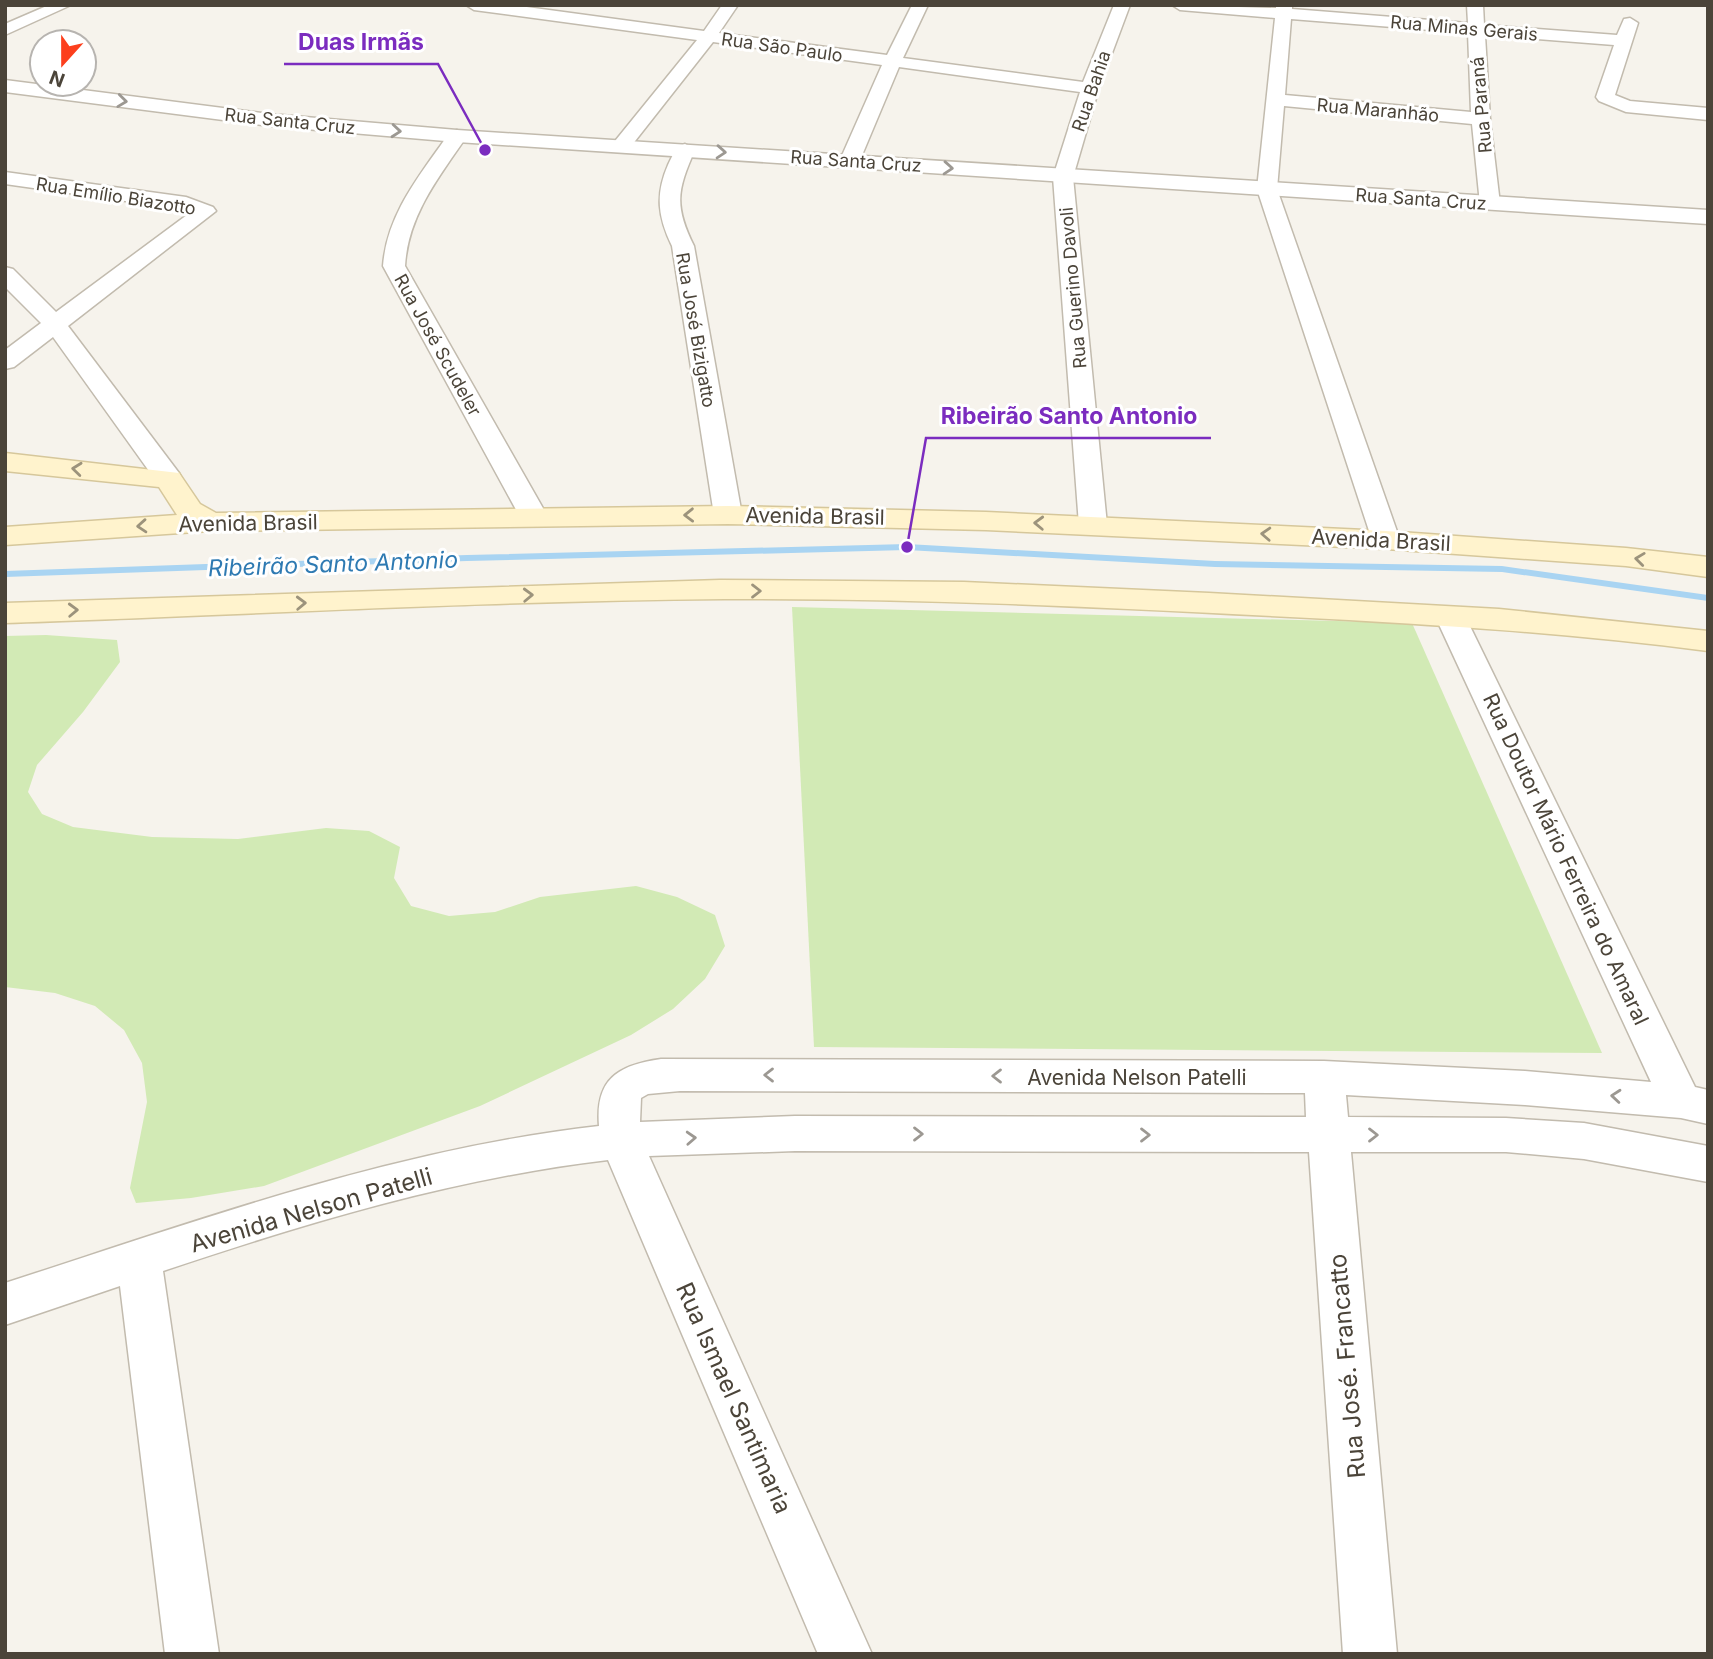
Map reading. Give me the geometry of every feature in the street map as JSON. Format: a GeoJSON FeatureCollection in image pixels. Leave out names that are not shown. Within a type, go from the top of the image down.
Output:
{"type":"FeatureCollection","features":[{"type":"Feature","properties":{"kind":"main road"},"geometry":{"type":"LineString","coordinates":[[5,462],[169,479],[189,510],[210,522]]}},
{"type":"Feature","properties":{"kind":"main road","name":"Avenida Brasil"},"geometry":{"type":"LineString","coordinates":[[5,536],[210,522],[728,515],[1093,525],[1386,540],[1601,555],[1708,566]]}},
{"type":"Feature","properties":{"kind":"main road"},"geometry":{"type":"LineString","coordinates":[[5,613],[626,592],[794,590],[1178,601],[1450,616],[1558,623],[1708,641]]}},
{"type":"Feature","properties":{"kind":"street"},"geometry":{"type":"LineString","coordinates":[[5,30],[63,5]]}},
{"type":"Feature","properties":{"kind":"street","name":"Rua São Paulo"},"geometry":{"type":"LineString","coordinates":[[474,5],[1090,88]]}},
{"type":"Feature","properties":{"kind":"street"},"geometry":{"type":"LineString","coordinates":[[621,146],[708,37],[730,5]]}},
{"type":"Feature","properties":{"kind":"street"},"geometry":{"type":"LineString","coordinates":[[850,160],[872,105],[920,5]]}},
{"type":"Feature","properties":{"kind":"street","name":"Rua Bahia"},"geometry":{"type":"LineString","coordinates":[[1063,177],[1090,88],[1122,5]]}},
{"type":"Feature","properties":{"kind":"street","name":"Rua Minas Gerais"},"geometry":{"type":"LineString","coordinates":[[1180,5],[1283,10],[1623,41]]}},
{"type":"Feature","properties":{"kind":"street","name":"Rua Paraná"},"geometry":{"type":"LineString","coordinates":[[1475,5],[1481,119],[1490,204]]}},
{"type":"Feature","properties":{"kind":"street"},"geometry":{"type":"LineString","coordinates":[[1283,10],[1267,189],[1386,540]]}},
{"type":"Feature","properties":{"kind":"street"},"geometry":{"type":"LineString","coordinates":[[1630,23],[1605,97],[1626,106],[1708,114]]}},
{"type":"Feature","properties":{"kind":"street","name":"Rua Santa Cruz"},"geometry":{"type":"LineString","coordinates":[[5,86],[270,120],[457,136],[1708,217]]}},
{"type":"Feature","properties":{"kind":"street","name":"Rua Maranhão"},"geometry":{"type":"LineString","coordinates":[[1275,100],[1481,119]]}},
{"type":"Feature","properties":{"kind":"street","name":"Rua José Scudeler"},"geometry":{"type":"LineString","coordinates":[[457,136],[414,199],[399,229],[394,250],[394,266],[534,517]]}},
{"type":"Feature","properties":{"kind":"street","name":"Rua José Bizigatto"},"geometry":{"type":"LineString","coordinates":[[685,150],[672,178],[668,218],[683,246],[728,515]]}},
{"type":"Feature","properties":{"kind":"street","name":"Rua Guerino Davoli"},"geometry":{"type":"LineString","coordinates":[[1063,177],[1093,525]]}},
{"type":"Feature","properties":{"kind":"street","name":"Rua Emílio Biazotto"},"geometry":{"type":"LineString","coordinates":[[5,178],[186,203],[206,211],[55,324]]}},
{"type":"Feature","properties":{"kind":"street"},"geometry":{"type":"LineString","coordinates":[[5,274],[55,324],[169,479]]}},
{"type":"Feature","properties":{"kind":"street"},"geometry":{"type":"LineString","coordinates":[[5,362],[16,345],[55,324]]}},
{"type":"Feature","properties":{"kind":"street","name":"Rua Doutor Mário Ferreira do Amaral"},"geometry":{"type":"LineString","coordinates":[[1450,616],[1695,1104]]}},
{"type":"Feature","properties":{"kind":"street","name":"Avenida Nelson Patelli"},"geometry":{"type":"LineString","coordinates":[[622,1142],[617,1112],[620,1096],[637,1079],[652,1076],[1324,1077],[1525,1088],[1695,1104]]}},
{"type":"Feature","properties":{"kind":"street","name":"Rua José. Francatto"},"geometry":{"type":"LineString","coordinates":[[1324,1077],[1370,1654]]}},
{"type":"Feature","properties":{"kind":"street","name":"Avenida Nelson Patelli"},"geometry":{"type":"LineString","coordinates":[[5,1304],[139,1260],[411,1178],[506,1157],[622,1142],[857,1133],[1506,1135],[1584,1141],[1708,1164]]}},
{"type":"Feature","properties":{"kind":"street","name":"Rua Ismael Santimaria"},"geometry":{"type":"LineString","coordinates":[[622,1142],[845,1654]]}},
{"type":"Feature","properties":{"kind":"street"},"geometry":{"type":"LineString","coordinates":[[139,1260],[192,1654]]}},
{"type":"Feature","properties":{"kind":"green space"},"geometry":{"type":"Polygon","coordinates":[[[792,607],[1412,623],[1602,1053],[814,1047],[792,607]]]}},
{"type":"Feature","properties":{"kind":"green space"},"geometry":{"type":"Polygon","coordinates":[[[46,635],[117,640],[120,662],[83,712],[37,765],[28,792],[42,814],[73,827],[152,837],[238,839],[326,828],[369,831],[400,847],[394,878],[411,906],[449,916],[495,912],[540,897],[636,886],[677,897],[715,915],[725,946],[705,979],[673,1009],[631,1035],[480,1106],[264,1186],[191,1198],[136,1203],[130,1188],[147,1102],[142,1063],[124,1030],[95,1006],[55,993],[5,987],[5,636],[46,635]]]}},
{"type":"Feature","properties":{"kind":"waterway","name":"Ribeirão Santo Antonio"},"geometry":{"type":"LineString","coordinates":[[5,574],[467,558],[907,547],[1215,564],[1502,569],[1708,598]]}},
{"type":"Feature","properties":{"kind":"place","name":"Duas Irmãs"},"geometry":{"type":"Point","coordinates":[485,150]}},
{"type":"Feature","properties":{"kind":"place","name":"Ribeirão Santo Antonio"},"geometry":{"type":"Point","coordinates":[907,547]}}]}
